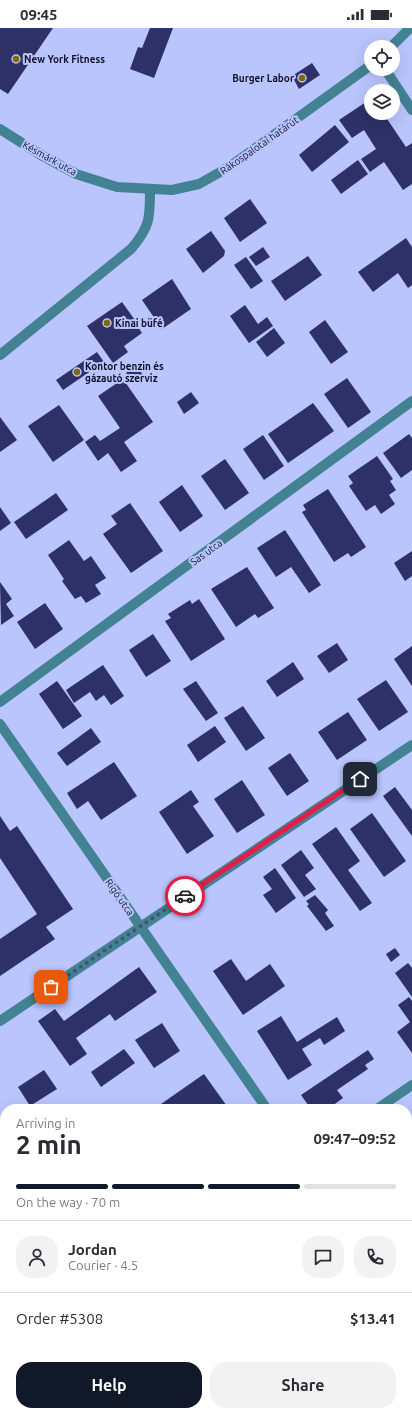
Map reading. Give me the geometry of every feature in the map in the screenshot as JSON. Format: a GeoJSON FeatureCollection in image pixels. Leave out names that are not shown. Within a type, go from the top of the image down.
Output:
{"type":"FeatureCollection","features":[{"type":"Feature","properties":{"kind":"street"},"geometry":{"type":"LineString","coordinates":[[398,40],[410,28]]}},
{"type":"Feature","properties":{"kind":"street","name":"Rákospalotai határút"},"geometry":{"type":"LineString","coordinates":[[150,190],[172,190],[199,184],[229,167],[364,70]]}},
{"type":"Feature","properties":{"kind":"street"},"geometry":{"type":"LineString","coordinates":[[390,76],[412,110]]}},
{"type":"Feature","properties":{"kind":"street","name":"Késmárk utca"},"geometry":{"type":"LineString","coordinates":[[0,129],[41,155],[76,174],[117,187],[150,190]]}},
{"type":"Feature","properties":{"kind":"street"},"geometry":{"type":"LineString","coordinates":[[0,355],[131,249],[145,231],[150,217],[150,190]]}},
{"type":"Feature","properties":{"kind":"street","name":"Sas utca"},"geometry":{"type":"LineString","coordinates":[[0,702],[412,401]]}},
{"type":"Feature","properties":{"kind":"street","name":"Rigó utca"},"geometry":{"type":"LineString","coordinates":[[0,724],[264,1104]]}},
{"type":"Feature","properties":{"kind":"street"},"geometry":{"type":"LineString","coordinates":[[0,1021],[412,745]]}},
{"type":"Feature","properties":{"kind":"street"},"geometry":{"type":"LineString","coordinates":[[384,1104],[412,1085]]}},
{"type":"Feature","properties":{"kind":"building","name":"New York Fitness"},"geometry":{"type":"Polygon","coordinates":[[[0,28],[53,28],[8,94],[0,89],[0,28]]]}},
{"type":"Feature","properties":{"kind":"building"},"geometry":{"type":"Polygon","coordinates":[[[150,28],[173,28],[154,78],[130,69],[138,47],[142,48],[150,28]]]}},
{"type":"Feature","properties":{"kind":"building"},"geometry":{"type":"Polygon","coordinates":[[[312,63],[320,75],[299,89],[292,76],[312,63]]]}},
{"type":"Feature","properties":{"kind":"building"},"geometry":{"type":"Polygon","coordinates":[[[364,103],[364,120],[388,120],[406,147],[412,143],[412,184],[403,190],[384,162],[370,172],[361,159],[376,149],[364,130],[352,138],[339,120],[364,103]]]}},
{"type":"Feature","properties":{"kind":"building"},"geometry":{"type":"Polygon","coordinates":[[[335,125],[349,142],[312,172],[299,155],[335,125]]]}},
{"type":"Feature","properties":{"kind":"building"},"geometry":{"type":"Polygon","coordinates":[[[358,160],[368,174],[341,194],[331,180],[358,160]]]}},
{"type":"Feature","properties":{"kind":"building"},"geometry":{"type":"Polygon","coordinates":[[[250,199],[267,223],[240,242],[224,218],[250,199]]]}},
{"type":"Feature","properties":{"kind":"building"},"geometry":{"type":"Polygon","coordinates":[[[211,231],[225,251],[224,256],[203,273],[186,249],[211,231]]]}},
{"type":"Feature","properties":{"kind":"building"},"geometry":{"type":"Polygon","coordinates":[[[406,238],[412,247],[412,285],[408,288],[398,273],[373,292],[358,272],[406,238]]]}},
{"type":"Feature","properties":{"kind":"building"},"geometry":{"type":"Polygon","coordinates":[[[263,247],[270,257],[256,266],[249,257],[263,247]]]}},
{"type":"Feature","properties":{"kind":"building"},"geometry":{"type":"Polygon","coordinates":[[[308,256],[322,275],[285,301],[271,281],[308,256]]]}},
{"type":"Feature","properties":{"kind":"building"},"geometry":{"type":"Polygon","coordinates":[[[246,257],[263,281],[251,289],[234,265],[246,257]]]}},
{"type":"Feature","properties":{"kind":"building"},"geometry":{"type":"Polygon","coordinates":[[[172,279],[191,309],[162,329],[142,300],[172,279]]]}},
{"type":"Feature","properties":{"kind":"building"},"geometry":{"type":"Polygon","coordinates":[[[122,302],[137,323],[136,324],[142,333],[124,346],[128,352],[113,363],[87,326],[122,302]]]}},
{"type":"Feature","properties":{"kind":"building"},"geometry":{"type":"Polygon","coordinates":[[[245,305],[258,324],[267,317],[273,326],[249,343],[230,316],[245,305]]]}},
{"type":"Feature","properties":{"kind":"building"},"geometry":{"type":"Polygon","coordinates":[[[325,320],[348,352],[331,364],[309,332],[325,320]]]}},
{"type":"Feature","properties":{"kind":"building"},"geometry":{"type":"Polygon","coordinates":[[[274,328],[285,343],[267,357],[256,342],[274,328]]]}},
{"type":"Feature","properties":{"kind":"building"},"geometry":{"type":"Polygon","coordinates":[[[97,352],[104,362],[63,390],[56,380],[97,352]]]}},
{"type":"Feature","properties":{"kind":"building"},"geometry":{"type":"Polygon","coordinates":[[[136,365],[143,375],[133,382],[126,373],[136,365]]]}},
{"type":"Feature","properties":{"kind":"building"},"geometry":{"type":"Polygon","coordinates":[[[347,378],[371,412],[348,428],[324,394],[347,378]]]}},
{"type":"Feature","properties":{"kind":"building"},"geometry":{"type":"Polygon","coordinates":[[[123,379],[153,422],[124,442],[137,461],[121,472],[108,453],[98,461],[85,442],[95,435],[100,441],[120,428],[98,396],[123,379]]]}},
{"type":"Feature","properties":{"kind":"building"},"geometry":{"type":"Polygon","coordinates":[[[191,392],[199,403],[184,414],[177,402],[191,392]]]}},
{"type":"Feature","properties":{"kind":"building"},"geometry":{"type":"Polygon","coordinates":[[[313,403],[334,431],[288,463],[268,434],[313,403]]]}},
{"type":"Feature","properties":{"kind":"building"},"geometry":{"type":"Polygon","coordinates":[[[59,405],[84,440],[53,462],[28,426],[59,405]]]}},
{"type":"Feature","properties":{"kind":"building"},"geometry":{"type":"Polygon","coordinates":[[[0,417],[17,440],[0,452],[0,417]]]}},
{"type":"Feature","properties":{"kind":"building"},"geometry":{"type":"Polygon","coordinates":[[[409,434],[412,438],[412,470],[401,478],[383,453],[409,434]]]}},
{"type":"Feature","properties":{"kind":"building"},"geometry":{"type":"Polygon","coordinates":[[[263,435],[284,466],[264,480],[243,449],[263,435]]]}},
{"type":"Feature","properties":{"kind":"building"},"geometry":{"type":"Polygon","coordinates":[[[377,456],[393,479],[390,481],[396,490],[389,495],[395,504],[381,514],[375,505],[366,511],[349,486],[353,483],[348,476],[377,456]]]}},
{"type":"Feature","properties":{"kind":"building"},"geometry":{"type":"Polygon","coordinates":[[[225,459],[249,493],[225,510],[201,476],[225,459]]]}},
{"type":"Feature","properties":{"kind":"building"},"geometry":{"type":"Polygon","coordinates":[[[182,485],[203,516],[180,532],[159,502],[182,485]]]}},
{"type":"Feature","properties":{"kind":"building"},"geometry":{"type":"Polygon","coordinates":[[[328,489],[366,547],[351,557],[348,553],[334,562],[302,512],[306,510],[303,505],[328,489]]]}},
{"type":"Feature","properties":{"kind":"building"},"geometry":{"type":"Polygon","coordinates":[[[56,493],[68,510],[26,539],[14,522],[56,493]]]}},
{"type":"Feature","properties":{"kind":"building"},"geometry":{"type":"Polygon","coordinates":[[[130,503],[163,551],[131,573],[103,534],[117,524],[111,516],[130,503]]]}},
{"type":"Feature","properties":{"kind":"building"},"geometry":{"type":"Polygon","coordinates":[[[0,507],[11,523],[0,531],[0,507]]]}},
{"type":"Feature","properties":{"kind":"building"},"geometry":{"type":"Polygon","coordinates":[[[285,530],[321,585],[309,593],[291,567],[276,577],[257,548],[285,530]]]}},
{"type":"Feature","properties":{"kind":"building"},"geometry":{"type":"Polygon","coordinates":[[[69,540],[84,561],[91,556],[106,578],[95,585],[101,594],[86,603],[81,596],[75,599],[62,581],[64,579],[48,555],[69,540]]]}},
{"type":"Feature","properties":{"kind":"building"},"geometry":{"type":"Polygon","coordinates":[[[412,551],[412,576],[405,581],[394,563],[412,551]]]}},
{"type":"Feature","properties":{"kind":"building"},"geometry":{"type":"Polygon","coordinates":[[[247,567],[274,608],[258,618],[255,614],[236,627],[211,589],[247,567]]]}},
{"type":"Feature","properties":{"kind":"building"},"geometry":{"type":"Polygon","coordinates":[[[0,582],[12,599],[6,604],[14,616],[1,625],[0,582]]]}},
{"type":"Feature","properties":{"kind":"building"},"geometry":{"type":"Polygon","coordinates":[[[199,599],[225,639],[191,661],[165,621],[171,618],[168,614],[190,600],[192,604],[199,599]]]}},
{"type":"Feature","properties":{"kind":"building"},"geometry":{"type":"Polygon","coordinates":[[[45,603],[63,629],[35,649],[17,622],[45,603]]]}},
{"type":"Feature","properties":{"kind":"building"},"geometry":{"type":"Polygon","coordinates":[[[153,634],[171,661],[146,677],[129,650],[153,634]]]}},
{"type":"Feature","properties":{"kind":"building"},"geometry":{"type":"Polygon","coordinates":[[[337,643],[348,660],[329,673],[317,656],[337,643]]]}},
{"type":"Feature","properties":{"kind":"building"},"geometry":{"type":"Polygon","coordinates":[[[412,646],[412,686],[394,659],[412,646]]]}},
{"type":"Feature","properties":{"kind":"building"},"geometry":{"type":"Polygon","coordinates":[[[293,662],[304,679],[277,697],[266,681],[293,662]]]}},
{"type":"Feature","properties":{"kind":"building"},"geometry":{"type":"Polygon","coordinates":[[[103,665],[124,696],[111,705],[104,695],[96,701],[90,692],[74,703],[66,690],[103,665]]]}},
{"type":"Feature","properties":{"kind":"building"},"geometry":{"type":"Polygon","coordinates":[[[386,680],[408,712],[379,731],[357,699],[386,680]]]}},
{"type":"Feature","properties":{"kind":"building"},"geometry":{"type":"Polygon","coordinates":[[[57,681],[82,716],[63,729],[39,694],[57,681]]]}},
{"type":"Feature","properties":{"kind":"building"},"geometry":{"type":"Polygon","coordinates":[[[196,681],[218,713],[206,721],[183,689],[196,681]]]}},
{"type":"Feature","properties":{"kind":"building"},"geometry":{"type":"Polygon","coordinates":[[[243,706],[265,738],[246,751],[224,718],[243,706]]]}},
{"type":"Feature","properties":{"kind":"building"},"geometry":{"type":"Polygon","coordinates":[[[348,712],[367,740],[337,760],[318,732],[348,712]]]}},
{"type":"Feature","properties":{"kind":"building"},"geometry":{"type":"Polygon","coordinates":[[[215,726],[226,742],[198,762],[187,745],[215,726]]]}},
{"type":"Feature","properties":{"kind":"building"},"geometry":{"type":"Polygon","coordinates":[[[91,728],[101,742],[67,766],[57,753],[91,728]]]}},
{"type":"Feature","properties":{"kind":"building"},"geometry":{"type":"Polygon","coordinates":[[[290,753],[309,781],[287,796],[268,768],[290,753]]]}},
{"type":"Feature","properties":{"kind":"building"},"geometry":{"type":"Polygon","coordinates":[[[114,762],[137,796],[101,820],[88,801],[77,809],[67,793],[114,762]]]}},
{"type":"Feature","properties":{"kind":"building"},"geometry":{"type":"Polygon","coordinates":[[[242,780],[265,815],[237,833],[214,799],[242,780]]]}},
{"type":"Feature","properties":{"kind":"building"},"geometry":{"type":"Polygon","coordinates":[[[395,787],[412,810],[412,836],[383,796],[395,787]]]}},
{"type":"Feature","properties":{"kind":"building"},"geometry":{"type":"Polygon","coordinates":[[[191,790],[199,802],[193,806],[214,836],[187,854],[159,812],[191,790]]]}},
{"type":"Feature","properties":{"kind":"building"},"geometry":{"type":"Polygon","coordinates":[[[372,813],[406,861],[384,877],[350,829],[372,813]]]}},
{"type":"Feature","properties":{"kind":"building"},"geometry":{"type":"Polygon","coordinates":[[[0,816],[10,831],[17,826],[73,909],[46,927],[55,939],[0,976],[0,939],[37,914],[0,858],[0,816]]]}},
{"type":"Feature","properties":{"kind":"building"},"geometry":{"type":"Polygon","coordinates":[[[336,827],[360,861],[348,870],[372,903],[360,911],[312,844],[336,827]]]}},
{"type":"Feature","properties":{"kind":"building"},"geometry":{"type":"Polygon","coordinates":[[[301,850],[314,868],[305,875],[316,889],[304,897],[281,865],[301,850]]]}},
{"type":"Feature","properties":{"kind":"building"},"geometry":{"type":"Polygon","coordinates":[[[275,868],[296,898],[276,913],[263,895],[272,889],[263,877],[275,868]]]}},
{"type":"Feature","properties":{"kind":"building"},"geometry":{"type":"Polygon","coordinates":[[[315,895],[328,910],[325,913],[334,926],[326,931],[307,906],[309,904],[306,901],[315,895]]]}},
{"type":"Feature","properties":{"kind":"building"},"geometry":{"type":"Polygon","coordinates":[[[395,948],[400,955],[391,962],[386,954],[395,948]]]}},
{"type":"Feature","properties":{"kind":"building"},"geometry":{"type":"Polygon","coordinates":[[[231,959],[246,981],[270,964],[285,986],[243,1015],[213,971],[231,959]]]}},
{"type":"Feature","properties":{"kind":"building"},"geometry":{"type":"Polygon","coordinates":[[[408,963],[412,968],[412,997],[395,973],[408,963]]]}},
{"type":"Feature","properties":{"kind":"building"},"geometry":{"type":"Polygon","coordinates":[[[139,967],[157,992],[115,1021],[110,1014],[76,1038],[87,1054],[70,1066],[38,1021],[55,1009],[64,1021],[139,967]]]}},
{"type":"Feature","properties":{"kind":"building"},"geometry":{"type":"Polygon","coordinates":[[[409,997],[412,1001],[412,1053],[397,1032],[410,1022],[398,1005],[409,997]]]}},
{"type":"Feature","properties":{"kind":"building"},"geometry":{"type":"Polygon","coordinates":[[[281,1016],[297,1042],[337,1017],[345,1031],[324,1045],[320,1038],[302,1049],[312,1065],[288,1080],[257,1031],[281,1016]]]}},
{"type":"Feature","properties":{"kind":"building"},"geometry":{"type":"Polygon","coordinates":[[[162,1023],[180,1051],[154,1068],[135,1040],[162,1023]]]}},
{"type":"Feature","properties":{"kind":"building"},"geometry":{"type":"Polygon","coordinates":[[[124,1049],[135,1063],[101,1087],[91,1072],[124,1049]]]}},
{"type":"Feature","properties":{"kind":"building"},"geometry":{"type":"Polygon","coordinates":[[[368,1050],[374,1059],[365,1065],[368,1069],[337,1090],[343,1098],[335,1104],[307,1104],[301,1095],[368,1050]]]}},
{"type":"Feature","properties":{"kind":"building"},"geometry":{"type":"Polygon","coordinates":[[[44,1070],[57,1089],[33,1104],[29,1104],[18,1087],[44,1070]]]}},
{"type":"Feature","properties":{"kind":"building"},"geometry":{"type":"Polygon","coordinates":[[[204,1074],[225,1104],[161,1104],[204,1074]]]}},
{"type":"Feature","properties":{"kind":"way so far"},"geometry":{"type":"LineString","coordinates":[[51,987],[185,896]]}},
{"type":"Feature","properties":{"kind":"place","name":"New York Fitness"},"geometry":{"type":"Point","coordinates":[16,59]}},
{"type":"Feature","properties":{"kind":"place","name":"Burger Labor"},"geometry":{"type":"Point","coordinates":[302,78]}},
{"type":"Feature","properties":{"kind":"place","name":"Kínai büfé"},"geometry":{"type":"Point","coordinates":[107,323]}},
{"type":"Feature","properties":{"kind":"place","name":"Kontor benzin és gázautó szerviz"},"geometry":{"type":"Point","coordinates":[77,372]}},
{"type":"Feature","properties":{"kind":"route"},"geometry":{"type":"LineString","coordinates":[[185,896],[360,779]]}}]}
